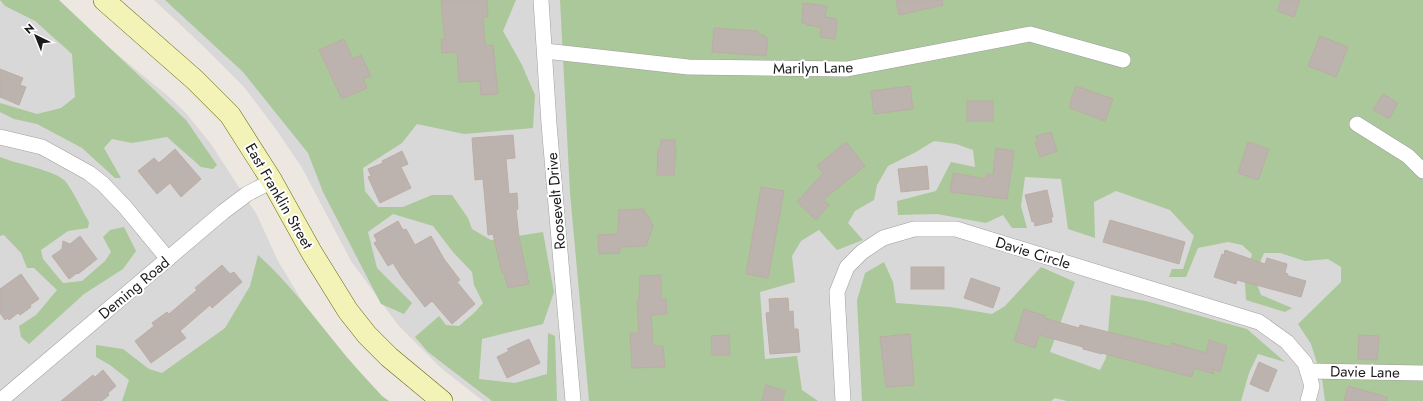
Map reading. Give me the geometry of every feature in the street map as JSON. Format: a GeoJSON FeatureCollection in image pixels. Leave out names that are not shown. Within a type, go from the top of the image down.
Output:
{"type":"FeatureCollection","features":[{"type":"Feature","properties":{"kind":"main road","name":"East Franklin Street"},"geometry":{"type":"LineString","coordinates":[[104,0],[190,76],[230,115],[272,181],[348,312],[367,335],[389,357],[442,401]]}},
{"type":"Feature","properties":{"kind":"street","name":"Roosevelt Drive"},"geometry":{"type":"LineString","coordinates":[[541,0],[549,124],[573,401]]}},
{"type":"Feature","properties":{"kind":"street","name":"Marilyn Lane"},"geometry":{"type":"LineString","coordinates":[[545,51],[688,67],[847,69],[1030,34],[1123,60]]}},
{"type":"Feature","properties":{"kind":"street"},"geometry":{"type":"LineString","coordinates":[[1357,124],[1408,156],[1423,171]]}},
{"type":"Feature","properties":{"kind":"street"},"geometry":{"type":"LineString","coordinates":[[0,137],[42,147],[89,173],[103,184],[125,207],[168,259]]}},
{"type":"Feature","properties":{"kind":"street","name":"Deming Road"},"geometry":{"type":"LineString","coordinates":[[0,401],[223,212],[247,194],[272,181]]}},
{"type":"Feature","properties":{"kind":"street","name":"Davie Circle"},"geometry":{"type":"LineString","coordinates":[[843,401],[836,292],[847,267],[862,252],[883,238],[914,229],[956,229],[1259,322],[1287,342],[1306,363],[1312,386],[1308,401]]}},
{"type":"Feature","properties":{"kind":"street","name":"Davie Lane"},"geometry":{"type":"LineString","coordinates":[[1308,371],[1423,373]]}},
{"type":"Feature","properties":{"kind":"shaded area"},"geometry":{"type":"Polygon","coordinates":[[[0,0],[73,18],[168,96],[185,112],[211,144],[257,215],[278,261],[316,324],[382,401],[0,401],[0,0]]]}},
{"type":"Feature","properties":{"kind":"shaded area"},"geometry":{"type":"Polygon","coordinates":[[[154,0],[1423,0],[1423,401],[483,401],[441,368],[398,325],[351,261],[301,166],[275,128],[244,87],[154,0]]]}},
{"type":"Feature","properties":{"kind":"green space"},"geometry":{"type":"Polygon","coordinates":[[[0,0],[59,0],[186,120],[217,165],[213,169],[201,167],[167,137],[132,143],[112,139],[104,148],[121,178],[115,178],[82,148],[37,124],[14,119],[0,112],[0,103],[37,114],[61,108],[75,97],[72,54],[35,21],[5,6],[0,0]]]}},
{"type":"Feature","properties":{"kind":"green space"},"geometry":{"type":"Polygon","coordinates":[[[165,0],[516,0],[503,31],[522,65],[535,95],[533,128],[464,134],[417,124],[402,143],[363,168],[365,191],[378,207],[403,207],[432,195],[452,195],[468,218],[472,229],[491,240],[543,232],[554,292],[543,324],[482,339],[479,379],[515,383],[547,374],[548,333],[555,336],[557,401],[492,401],[428,352],[415,337],[439,316],[446,325],[459,326],[483,303],[474,285],[472,272],[453,252],[433,226],[393,214],[368,232],[377,268],[412,303],[404,314],[381,304],[323,192],[308,153],[243,72],[165,0]]]}},
{"type":"Feature","properties":{"kind":"green space"},"geometry":{"type":"Polygon","coordinates":[[[560,0],[1423,0],[1423,401],[1325,401],[1322,379],[1311,344],[1298,324],[1341,282],[1341,267],[1328,259],[1305,261],[1280,253],[1264,253],[1254,276],[1261,295],[1292,308],[1285,312],[1246,300],[1245,283],[1252,254],[1242,245],[1228,242],[1198,248],[1186,277],[1169,277],[1172,269],[1183,269],[1194,236],[1170,210],[1116,191],[1094,202],[1095,238],[1068,229],[1061,179],[1025,177],[1021,206],[1027,228],[1012,228],[1003,215],[986,223],[937,214],[898,215],[897,201],[936,191],[951,162],[975,167],[973,150],[956,144],[934,141],[888,166],[877,185],[874,200],[855,211],[848,223],[863,240],[837,250],[819,230],[801,241],[792,256],[795,282],[760,292],[765,359],[797,356],[802,390],[818,401],[589,401],[570,193],[560,0]]]}},
{"type":"Feature","properties":{"kind":"green space"},"geometry":{"type":"Polygon","coordinates":[[[0,157],[54,174],[61,178],[66,182],[89,222],[88,228],[68,231],[41,250],[43,259],[63,283],[82,281],[105,261],[111,252],[103,237],[110,230],[124,227],[136,251],[123,269],[84,294],[29,344],[21,337],[19,326],[36,315],[57,290],[34,268],[27,268],[21,253],[4,235],[0,236],[0,157]]]}},
{"type":"Feature","properties":{"kind":"green space"},"geometry":{"type":"Polygon","coordinates":[[[258,255],[290,287],[353,365],[382,396],[389,401],[122,401],[129,380],[110,365],[96,357],[96,345],[123,349],[149,369],[162,373],[225,328],[250,286],[258,255]]]}},
{"type":"Feature","properties":{"kind":"green space"},"geometry":{"type":"Polygon","coordinates":[[[884,262],[893,282],[896,303],[950,307],[992,314],[1005,306],[1041,267],[1075,282],[1050,352],[1100,370],[1106,358],[1111,295],[1146,301],[1247,329],[1285,362],[1258,354],[1249,373],[1241,401],[1067,401],[1055,398],[1051,401],[862,401],[857,300],[865,273],[884,262]]]}},
{"type":"Feature","properties":{"kind":"building"},"geometry":{"type":"Polygon","coordinates":[[[441,0],[487,0],[488,17],[483,17],[485,46],[493,45],[498,94],[481,95],[480,81],[459,82],[457,52],[442,53],[441,39],[445,39],[441,0]]]}},
{"type":"Feature","properties":{"kind":"building"},"geometry":{"type":"Polygon","coordinates":[[[896,0],[942,0],[943,5],[899,15],[896,0]]]}},
{"type":"Feature","properties":{"kind":"building"},"geometry":{"type":"Polygon","coordinates":[[[1281,0],[1300,0],[1294,17],[1277,11],[1281,0]]]}},
{"type":"Feature","properties":{"kind":"building"},"geometry":{"type":"Polygon","coordinates":[[[803,3],[827,6],[825,17],[837,19],[835,39],[820,37],[821,27],[802,23],[803,3]]]}},
{"type":"Feature","properties":{"kind":"building"},"geometry":{"type":"Polygon","coordinates":[[[714,28],[758,31],[758,35],[764,35],[764,38],[768,38],[766,56],[712,52],[714,28]]]}},
{"type":"Feature","properties":{"kind":"building"},"geometry":{"type":"Polygon","coordinates":[[[1320,36],[1348,47],[1336,77],[1308,66],[1320,36]]]}},
{"type":"Feature","properties":{"kind":"building"},"geometry":{"type":"Polygon","coordinates":[[[344,39],[353,59],[361,55],[371,76],[363,79],[367,88],[342,99],[319,50],[344,39]]]}},
{"type":"Feature","properties":{"kind":"building"},"geometry":{"type":"Polygon","coordinates":[[[0,69],[23,78],[20,85],[26,87],[19,105],[0,97],[0,69]]]}},
{"type":"Feature","properties":{"kind":"building"},"geometry":{"type":"Polygon","coordinates":[[[910,86],[913,109],[874,114],[871,91],[910,86]]]}},
{"type":"Feature","properties":{"kind":"building"},"geometry":{"type":"Polygon","coordinates":[[[1076,86],[1113,99],[1105,121],[1070,108],[1070,103],[1076,86]]]}},
{"type":"Feature","properties":{"kind":"building"},"geometry":{"type":"Polygon","coordinates":[[[1383,94],[1398,103],[1389,119],[1373,110],[1383,94]]]}},
{"type":"Feature","properties":{"kind":"building"},"geometry":{"type":"Polygon","coordinates":[[[967,101],[993,101],[993,121],[967,121],[967,101]]]}},
{"type":"Feature","properties":{"kind":"building"},"geometry":{"type":"Polygon","coordinates":[[[1051,132],[1057,151],[1040,157],[1035,142],[1038,141],[1036,136],[1051,132]]]}},
{"type":"Feature","properties":{"kind":"building"},"geometry":{"type":"Polygon","coordinates":[[[513,135],[515,158],[506,159],[509,194],[517,193],[518,209],[516,210],[519,237],[529,284],[508,288],[504,273],[502,273],[493,234],[488,235],[483,179],[475,180],[472,138],[513,135]]]}},
{"type":"Feature","properties":{"kind":"building"},"geometry":{"type":"Polygon","coordinates":[[[661,140],[675,140],[676,148],[674,175],[657,175],[658,148],[661,148],[661,140]]]}},
{"type":"Feature","properties":{"kind":"building"},"geometry":{"type":"Polygon","coordinates":[[[846,142],[865,166],[823,200],[829,205],[816,220],[797,202],[823,173],[817,166],[846,142]]]}},
{"type":"Feature","properties":{"kind":"building"},"geometry":{"type":"Polygon","coordinates":[[[1248,142],[1269,149],[1258,180],[1238,173],[1248,142]]]}},
{"type":"Feature","properties":{"kind":"building"},"geometry":{"type":"Polygon","coordinates":[[[996,148],[1014,151],[1007,199],[950,192],[953,173],[986,179],[987,174],[993,175],[996,148]]]}},
{"type":"Feature","properties":{"kind":"building"},"geometry":{"type":"Polygon","coordinates":[[[175,149],[201,179],[181,197],[170,183],[157,194],[138,171],[154,158],[159,163],[175,149]]]}},
{"type":"Feature","properties":{"kind":"building"},"geometry":{"type":"Polygon","coordinates":[[[402,151],[408,164],[401,167],[411,188],[380,203],[368,177],[371,176],[368,169],[383,163],[382,161],[402,151]]]}},
{"type":"Feature","properties":{"kind":"building"},"geometry":{"type":"Polygon","coordinates":[[[927,166],[929,189],[901,192],[898,169],[927,166]]]}},
{"type":"Feature","properties":{"kind":"building"},"geometry":{"type":"Polygon","coordinates":[[[761,187],[784,191],[768,278],[746,274],[761,187]]]}},
{"type":"Feature","properties":{"kind":"building"},"geometry":{"type":"Polygon","coordinates":[[[1047,190],[1053,217],[1051,217],[1052,222],[1035,226],[1034,221],[1032,222],[1025,195],[1047,190]]]}},
{"type":"Feature","properties":{"kind":"building"},"geometry":{"type":"Polygon","coordinates":[[[644,209],[653,226],[646,246],[620,247],[620,253],[599,254],[598,235],[618,234],[619,210],[644,209]]]}},
{"type":"Feature","properties":{"kind":"building"},"geometry":{"type":"Polygon","coordinates":[[[1110,220],[1185,242],[1179,264],[1103,242],[1110,220]]]}},
{"type":"Feature","properties":{"kind":"building"},"geometry":{"type":"Polygon","coordinates":[[[398,221],[403,230],[406,229],[415,245],[431,236],[444,259],[460,280],[457,282],[475,304],[452,324],[432,301],[425,307],[393,263],[388,266],[374,243],[377,241],[374,235],[398,221]]]}},
{"type":"Feature","properties":{"kind":"building"},"geometry":{"type":"Polygon","coordinates":[[[80,236],[97,259],[69,279],[52,256],[62,249],[63,241],[70,244],[80,236]]]}},
{"type":"Feature","properties":{"kind":"building"},"geometry":{"type":"Polygon","coordinates":[[[1225,250],[1265,264],[1267,258],[1287,264],[1285,273],[1288,274],[1288,276],[1306,281],[1301,297],[1237,280],[1236,284],[1214,277],[1222,254],[1224,255],[1225,250]]]}},
{"type":"Feature","properties":{"kind":"building"},"geometry":{"type":"Polygon","coordinates":[[[222,265],[230,274],[234,272],[242,282],[212,308],[210,305],[180,331],[186,338],[151,363],[135,341],[154,326],[152,323],[167,312],[169,314],[197,290],[195,288],[222,265]]]}},
{"type":"Feature","properties":{"kind":"building"},"geometry":{"type":"Polygon","coordinates":[[[911,267],[944,267],[944,289],[911,289],[911,267]]]}},
{"type":"Feature","properties":{"kind":"building"},"geometry":{"type":"Polygon","coordinates":[[[21,274],[39,299],[30,305],[31,307],[20,315],[18,313],[9,320],[8,318],[5,320],[0,313],[0,289],[21,274]]]}},
{"type":"Feature","properties":{"kind":"building"},"geometry":{"type":"Polygon","coordinates":[[[661,275],[661,299],[666,299],[667,314],[651,315],[653,346],[663,346],[665,367],[632,368],[630,333],[639,333],[637,300],[639,300],[640,276],[661,275]]]}},
{"type":"Feature","properties":{"kind":"building"},"geometry":{"type":"Polygon","coordinates":[[[971,278],[1000,288],[993,308],[964,298],[971,278]]]}},
{"type":"Feature","properties":{"kind":"building"},"geometry":{"type":"Polygon","coordinates":[[[788,298],[789,312],[793,311],[794,329],[798,329],[800,352],[770,354],[766,313],[770,312],[769,299],[788,298]]]}},
{"type":"Feature","properties":{"kind":"building"},"geometry":{"type":"Polygon","coordinates":[[[1024,309],[1045,316],[1044,318],[1079,328],[1080,325],[1170,347],[1172,343],[1206,353],[1209,340],[1227,346],[1220,372],[1212,369],[1214,374],[1194,368],[1192,377],[1083,349],[1083,347],[1039,335],[1035,348],[1014,341],[1024,309]]]}},
{"type":"Feature","properties":{"kind":"building"},"geometry":{"type":"Polygon","coordinates":[[[910,334],[914,385],[886,387],[880,337],[910,334]]]}},
{"type":"Feature","properties":{"kind":"building"},"geometry":{"type":"Polygon","coordinates":[[[729,335],[730,355],[712,355],[711,336],[729,335]]]}},
{"type":"Feature","properties":{"kind":"building"},"geometry":{"type":"Polygon","coordinates":[[[1359,335],[1379,336],[1377,360],[1358,359],[1359,335]]]}},
{"type":"Feature","properties":{"kind":"building"},"geometry":{"type":"Polygon","coordinates":[[[529,339],[540,363],[507,378],[497,357],[509,351],[507,349],[529,339]]]}},
{"type":"Feature","properties":{"kind":"building"},"geometry":{"type":"Polygon","coordinates":[[[1259,362],[1277,370],[1268,392],[1250,384],[1259,362]]]}},
{"type":"Feature","properties":{"kind":"building"},"geometry":{"type":"Polygon","coordinates":[[[103,370],[116,386],[102,401],[61,401],[93,375],[95,377],[103,370]]]}},
{"type":"Feature","properties":{"kind":"building"},"geometry":{"type":"Polygon","coordinates":[[[766,385],[785,391],[782,401],[762,401],[766,385]]]}},
{"type":"Feature","properties":{"kind":"building"},"geometry":{"type":"Polygon","coordinates":[[[1348,386],[1387,397],[1387,401],[1344,401],[1348,386]]]}}]}
